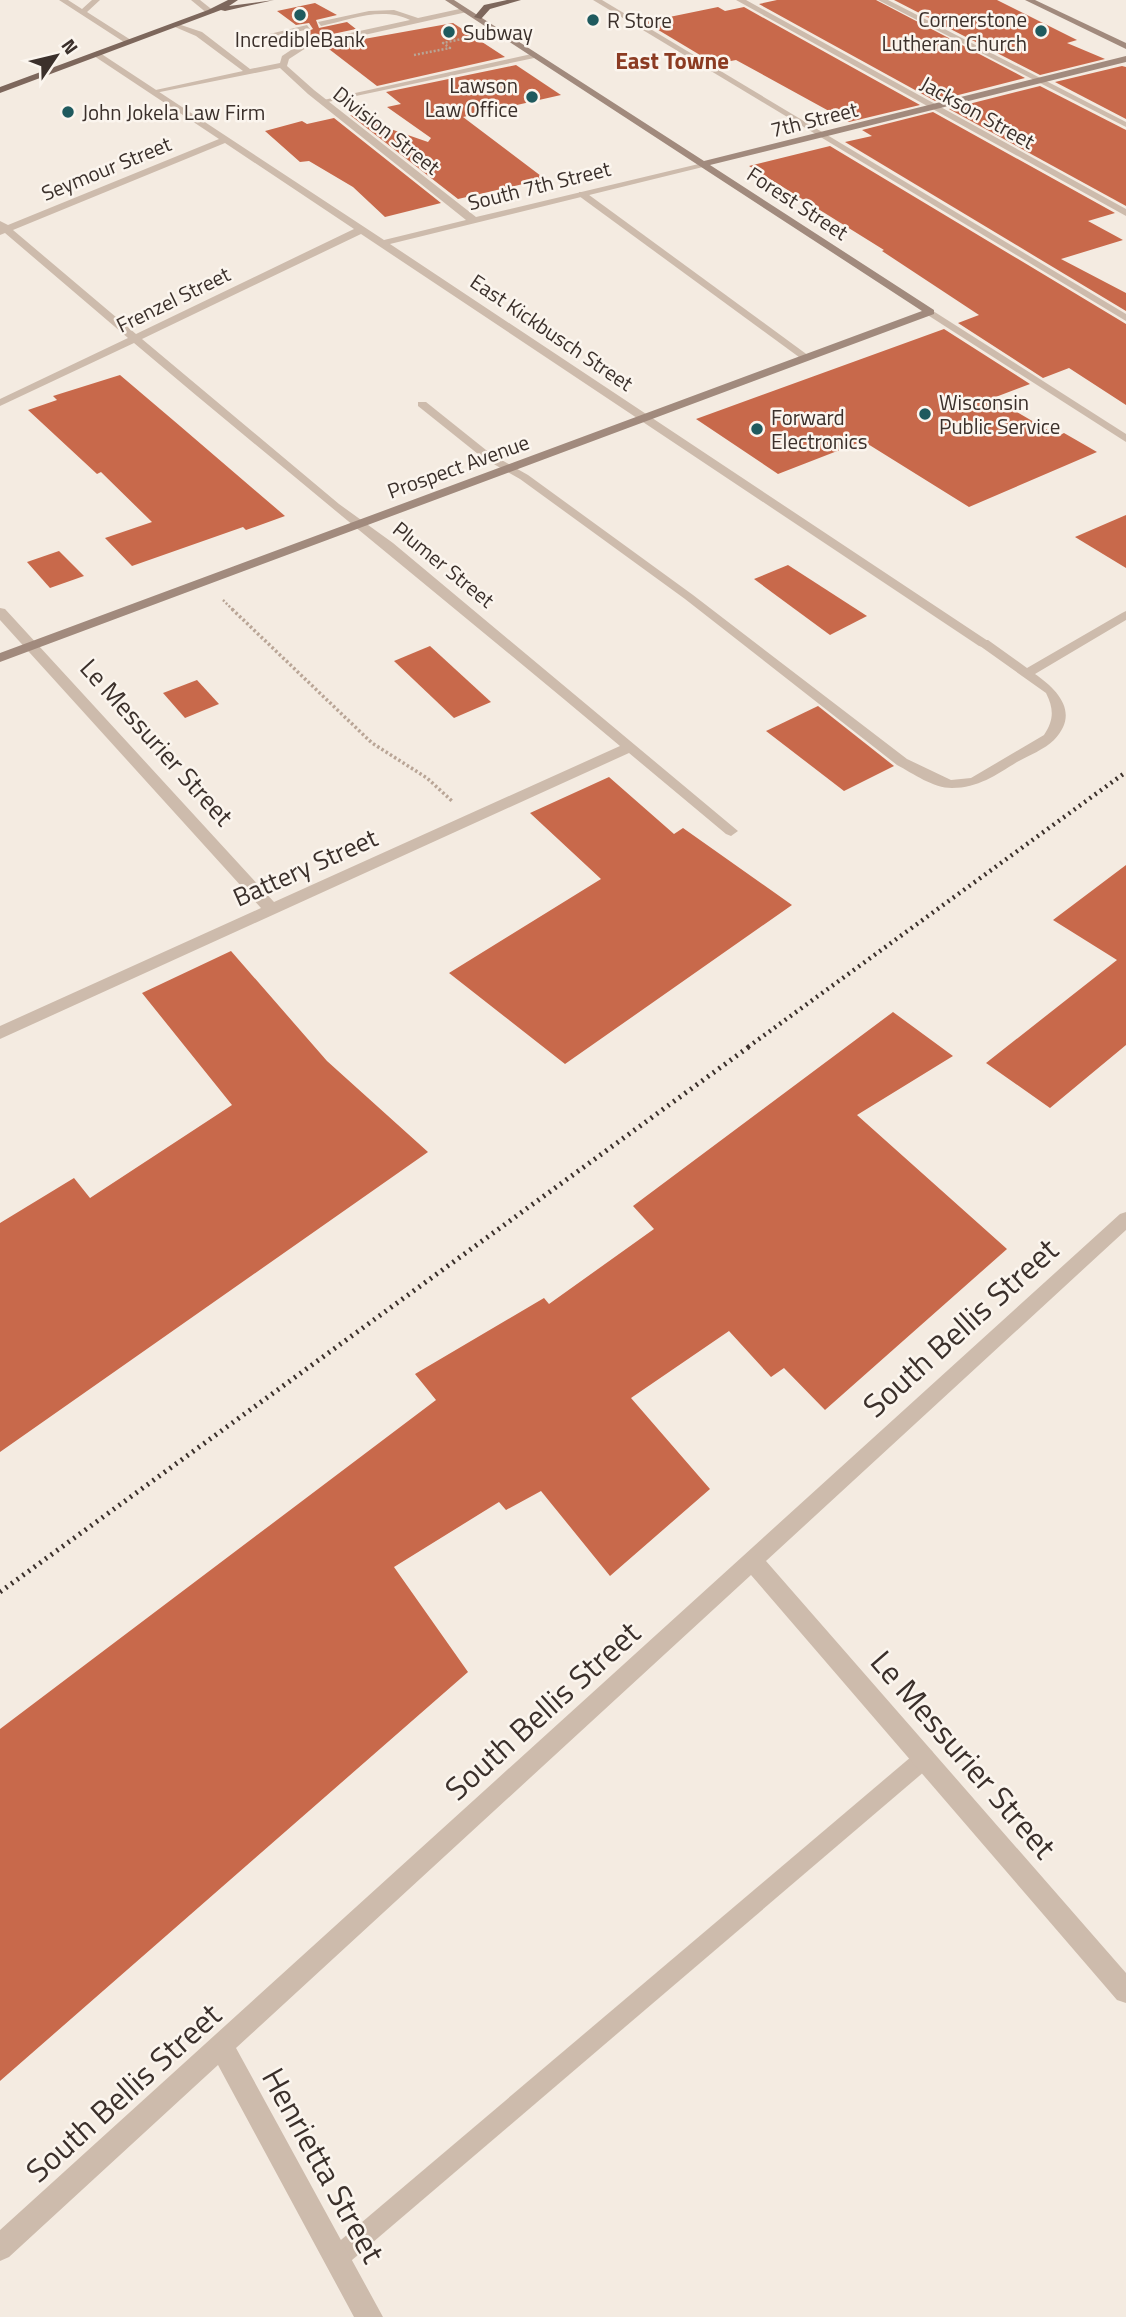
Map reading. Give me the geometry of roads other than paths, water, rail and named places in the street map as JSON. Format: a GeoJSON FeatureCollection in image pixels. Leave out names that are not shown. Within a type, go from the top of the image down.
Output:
{"type":"FeatureCollection","features":[{"type":"Feature","properties":{"kind":"main road"},"geometry":{"type":"LineString","coordinates":[[0,90],[178,25],[234,0]]}},
{"type":"Feature","properties":{"kind":"main road"},"geometry":{"type":"LineString","coordinates":[[211,12],[270,0]]}},
{"type":"Feature","properties":{"kind":"main road"},"geometry":{"type":"LineString","coordinates":[[478,17],[487,7],[517,0]]}},
{"type":"Feature","properties":{"kind":"street"},"geometry":{"type":"LineString","coordinates":[[195,0],[211,12]]}},
{"type":"Feature","properties":{"kind":"street","name":"Forest Street"},"geometry":{"type":"LineString","coordinates":[[449,0],[1126,439]]}},
{"type":"Feature","properties":{"kind":"street","name":"Jackson Street"},"geometry":{"type":"LineString","coordinates":[[740,0],[1126,213]]}},
{"type":"Feature","properties":{"kind":"street"},"geometry":{"type":"LineString","coordinates":[[1029,0],[1126,46]]}},
{"type":"Feature","properties":{"kind":"street","name":"East Kickbusch Street"},"geometry":{"type":"LineString","coordinates":[[97,54],[984,643]]}},
{"type":"Feature","properties":{"kind":"street","name":"7th Street"},"geometry":{"type":"LineString","coordinates":[[704,164],[1126,59]]}},
{"type":"Feature","properties":{"kind":"street","name":"Division Street"},"geometry":{"type":"LineString","coordinates":[[312,92],[474,221]]}},
{"type":"Feature","properties":{"kind":"street","name":"Seymour Street"},"geometry":{"type":"LineString","coordinates":[[2,228],[227,139]]}},
{"type":"Feature","properties":{"kind":"street","name":"South 7th Street"},"geometry":{"type":"LineString","coordinates":[[384,243],[704,164]]}},
{"type":"Feature","properties":{"kind":"street","name":"Plumer Street"},"geometry":{"type":"LineString","coordinates":[[2,228],[731,831]]}},
{"type":"Feature","properties":{"kind":"street","name":"Frenzel Street"},"geometry":{"type":"LineString","coordinates":[[0,403],[363,229]]}},
{"type":"Feature","properties":{"kind":"street","name":"Prospect Avenue"},"geometry":{"type":"LineString","coordinates":[[0,658],[930,312]]}},
{"type":"Feature","properties":{"kind":"street","name":"Le Messurier Street"},"geometry":{"type":"LineString","coordinates":[[0,612],[271,909]]}},
{"type":"Feature","properties":{"kind":"street","name":"Battery Street"},"geometry":{"type":"LineString","coordinates":[[0,1033],[630,747]]}},
{"type":"Feature","properties":{"kind":"street","name":"South Bellis Street"},"geometry":{"type":"LineString","coordinates":[[0,2248],[1126,1219]]}},
{"type":"Feature","properties":{"kind":"street","name":"Le Messurier Street"},"geometry":{"type":"LineString","coordinates":[[751,1560],[1126,1991]]}},
{"type":"Feature","properties":{"kind":"street","name":"Henrietta Street"},"geometry":{"type":"LineString","coordinates":[[221,2045],[369,2317]]}},
{"type":"Feature","properties":{"kind":"lane"},"geometry":{"type":"LineString","coordinates":[[63,0],[130,42]]}},
{"type":"Feature","properties":{"kind":"lane"},"geometry":{"type":"LineString","coordinates":[[82,12],[96,0]]}},
{"type":"Feature","properties":{"kind":"lane"},"geometry":{"type":"LineString","coordinates":[[597,0],[1126,318]]}},
{"type":"Feature","properties":{"kind":"lane"},"geometry":{"type":"LineString","coordinates":[[882,0],[1126,125]]}},
{"type":"Feature","properties":{"kind":"lane"},"geometry":{"type":"LineString","coordinates":[[283,65],[287,56],[311,43],[464,10]]}},
{"type":"Feature","properties":{"kind":"lane"},"geometry":{"type":"LineString","coordinates":[[320,24],[386,12],[403,14],[416,20]]}},
{"type":"Feature","properties":{"kind":"lane"},"geometry":{"type":"LineString","coordinates":[[178,25],[199,34],[249,72]]}},
{"type":"Feature","properties":{"kind":"lane"},"geometry":{"type":"LineString","coordinates":[[261,37],[307,27]]}},
{"type":"Feature","properties":{"kind":"lane"},"geometry":{"type":"LineString","coordinates":[[323,101],[536,55]]}},
{"type":"Feature","properties":{"kind":"lane"},"geometry":{"type":"LineString","coordinates":[[155,91],[283,65]]}},
{"type":"Feature","properties":{"kind":"lane"},"geometry":{"type":"LineString","coordinates":[[283,65],[312,92]]}},
{"type":"Feature","properties":{"kind":"lane"},"geometry":{"type":"LineString","coordinates":[[582,194],[806,358]]}},
{"type":"Feature","properties":{"kind":"lane"},"geometry":{"type":"LineString","coordinates":[[422,404],[487,456],[508,468],[688,597],[863,734],[902,762],[934,779],[950,784],[974,782],[1049,738],[1058,724],[1058,705],[1051,691],[984,643]]}},
{"type":"Feature","properties":{"kind":"lane"},"geometry":{"type":"LineString","coordinates":[[1028,673],[1126,615]]}},
{"type":"Feature","properties":{"kind":"lane"},"geometry":{"type":"LineString","coordinates":[[337,2258],[925,1758]]}},
{"type":"Feature","properties":{"kind":"railway"},"geometry":{"type":"LineString","coordinates":[[748,1047],[1126,772]]}},
{"type":"Feature","properties":{"kind":"railway"},"geometry":{"type":"LineString","coordinates":[[0,1592],[750,1046]]}},
{"type":"Feature","properties":{"kind":"place","name":"IncredibleBank"},"geometry":{"type":"Point","coordinates":[300,15]}},
{"type":"Feature","properties":{"kind":"place","name":"R Store"},"geometry":{"type":"Point","coordinates":[593,20]}},
{"type":"Feature","properties":{"kind":"place","name":"Cornerstone Lutheran Church"},"geometry":{"type":"Point","coordinates":[1041,31]}},
{"type":"Feature","properties":{"kind":"place","name":"Subway"},"geometry":{"type":"Point","coordinates":[449,32]}},
{"type":"Feature","properties":{"kind":"place","name":"Lawson Law Office"},"geometry":{"type":"Point","coordinates":[532,97]}},
{"type":"Feature","properties":{"kind":"place","name":"John Jokela Law Firm"},"geometry":{"type":"Point","coordinates":[68,112]}},
{"type":"Feature","properties":{"kind":"place","name":"Wisconsin Public Service"},"geometry":{"type":"Point","coordinates":[925,414]}},
{"type":"Feature","properties":{"kind":"place","name":"Forward Electronics"},"geometry":{"type":"Point","coordinates":[757,429]}},
{"type":"Feature","properties":{"kind":"district","name":"East Towne"},"geometry":{"type":"Point","coordinates":[672,60]}}]}
